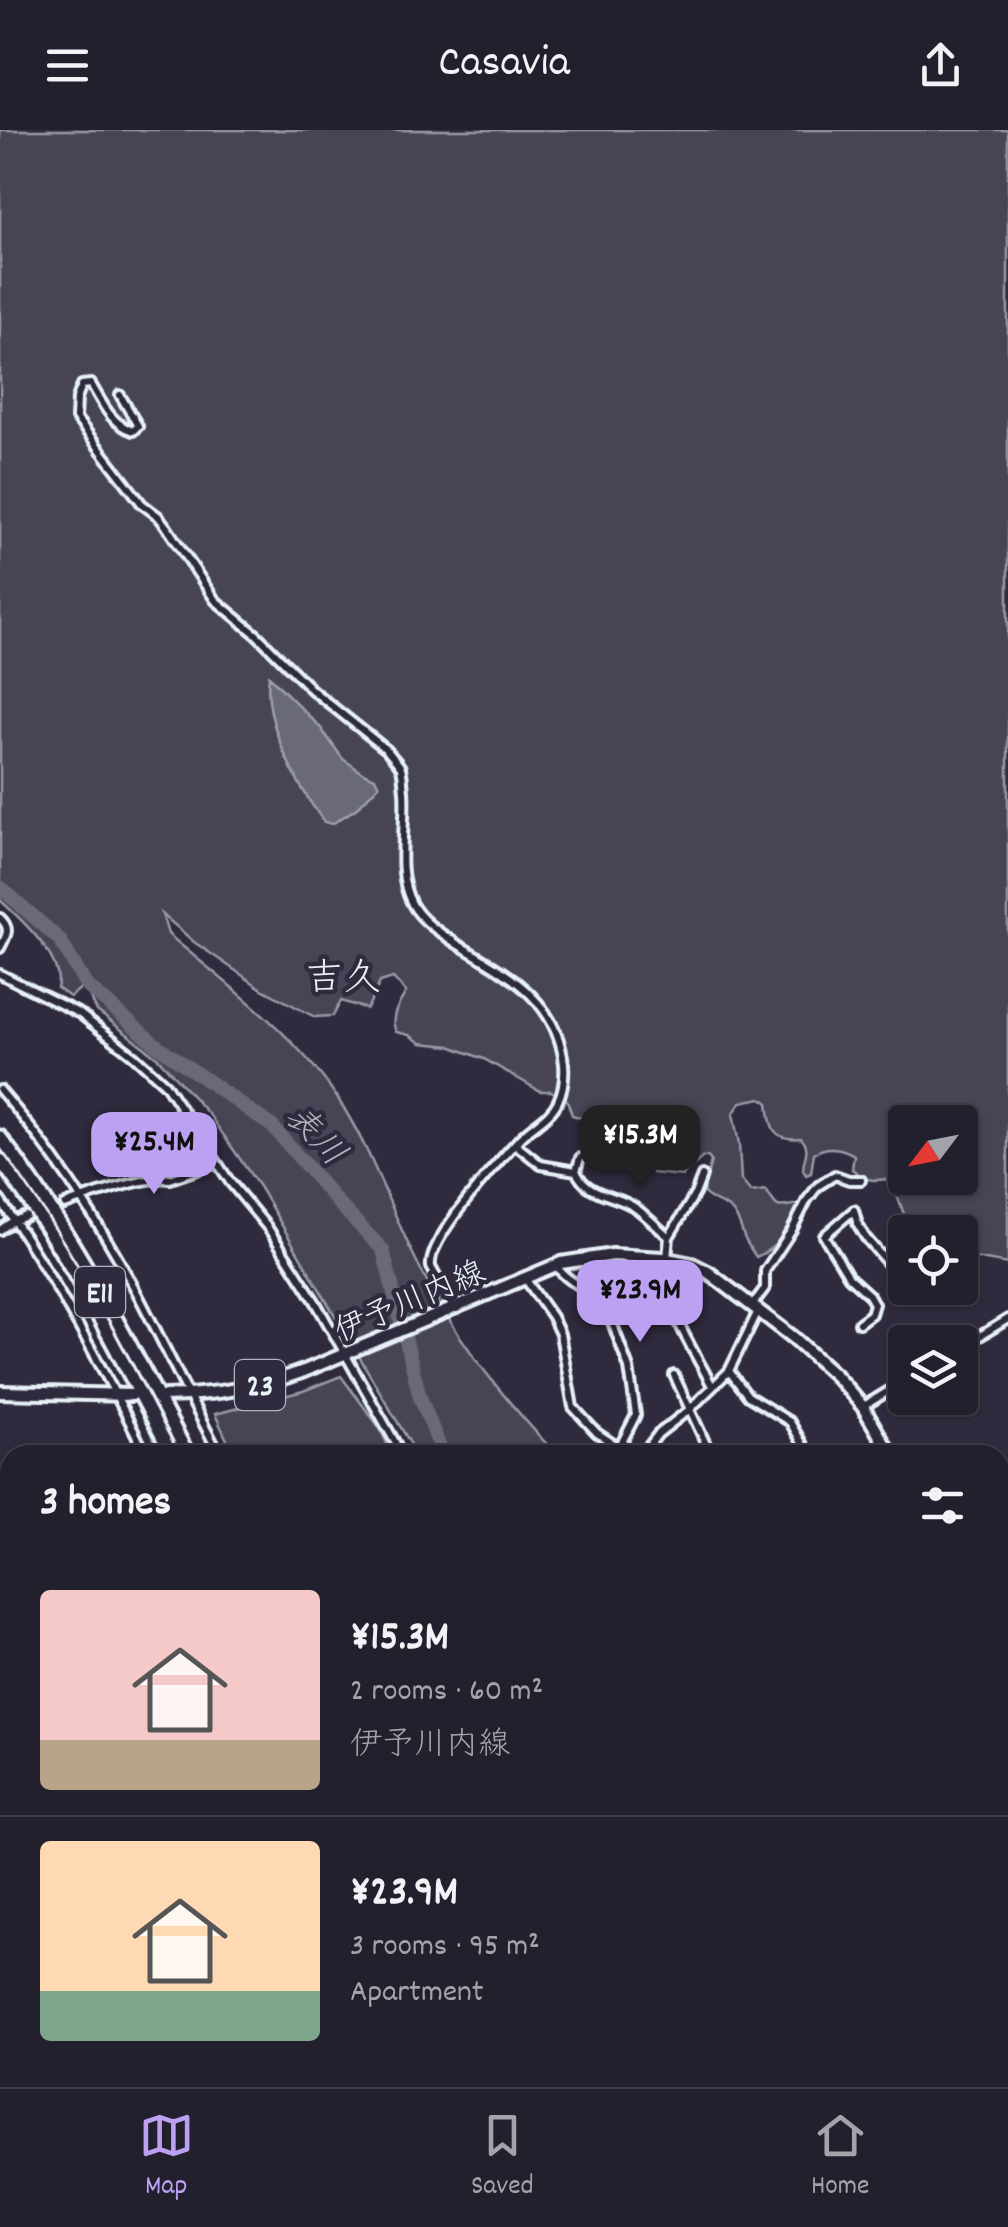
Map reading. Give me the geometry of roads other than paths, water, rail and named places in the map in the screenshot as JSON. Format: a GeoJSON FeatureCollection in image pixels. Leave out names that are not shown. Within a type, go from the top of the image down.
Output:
{"type":"FeatureCollection","features":[{"type":"Feature","properties":{"kind":"highway","name":"E11"},"geometry":{"type":"LineString","coordinates":[[0,1137],[92,1277],[183,1445]]}},
{"type":"Feature","properties":{"kind":"highway","name":"E11"},"geometry":{"type":"LineString","coordinates":[[0,1160],[90,1301],[167,1445]]}},
{"type":"Feature","properties":{"kind":"main road","name":"伊予川内線"},"geometry":{"type":"LineString","coordinates":[[165,1396],[269,1383],[348,1354],[556,1265],[614,1256],[664,1258],[700,1268],[756,1307],[836,1375],[863,1407],[884,1445]]}},
{"type":"Feature","properties":{"kind":"main road"},"geometry":{"type":"LineString","coordinates":[[0,1392],[132,1395]]}},
{"type":"Feature","properties":{"kind":"street"},"geometry":{"type":"LineString","coordinates":[[120,395],[138,426],[133,431],[109,415],[91,384],[82,385],[76,398],[76,418],[142,504],[166,526],[215,600],[312,690],[387,750],[402,770],[403,869],[410,901],[445,936],[516,980],[542,1004],[560,1046],[564,1066],[557,1104],[548,1116],[523,1134],[448,1225],[433,1250],[431,1268],[451,1310]]}},
{"type":"Feature","properties":{"kind":"street"},"geometry":{"type":"LineString","coordinates":[[0,918],[8,931],[0,948]]}},
{"type":"Feature","properties":{"kind":"street"},"geometry":{"type":"LineString","coordinates":[[0,974],[80,1014],[166,1084],[230,1182],[268,1228],[348,1354],[396,1445]]}},
{"type":"Feature","properties":{"kind":"street"},"geometry":{"type":"LineString","coordinates":[[0,1090],[28,1123],[80,1199],[134,1286],[214,1445]]}},
{"type":"Feature","properties":{"kind":"street"},"geometry":{"type":"LineString","coordinates":[[515,1144],[541,1165],[576,1171],[598,1194],[634,1207],[669,1237]]}},
{"type":"Feature","properties":{"kind":"street"},"geometry":{"type":"LineString","coordinates":[[576,1171],[580,1158]]}},
{"type":"Feature","properties":{"kind":"street"},"geometry":{"type":"LineString","coordinates":[[65,1204],[149,1180],[170,1179],[218,1163]]}},
{"type":"Feature","properties":{"kind":"street"},"geometry":{"type":"LineString","coordinates":[[650,1445],[729,1371],[765,1288],[765,1270],[813,1192],[835,1175],[862,1180]]}},
{"type":"Feature","properties":{"kind":"street"},"geometry":{"type":"LineString","coordinates":[[702,1176],[696,1194],[669,1237],[662,1272],[672,1305],[712,1386]]}},
{"type":"Feature","properties":{"kind":"street"},"geometry":{"type":"LineString","coordinates":[[0,1200],[78,1326],[141,1445]]}},
{"type":"Feature","properties":{"kind":"street"},"geometry":{"type":"LineString","coordinates":[[859,1324],[872,1314],[874,1304],[849,1277],[824,1236],[854,1210],[866,1238],[888,1264]]}},
{"type":"Feature","properties":{"kind":"street"},"geometry":{"type":"LineString","coordinates":[[0,1230],[26,1216]]}},
{"type":"Feature","properties":{"kind":"street"},"geometry":{"type":"LineString","coordinates":[[556,1265],[570,1280],[603,1298],[619,1338],[629,1368],[636,1415],[620,1445]]}},
{"type":"Feature","properties":{"kind":"street"},"geometry":{"type":"LineString","coordinates":[[524,1277],[558,1327],[574,1407],[590,1427],[614,1445]]}},
{"type":"Feature","properties":{"kind":"street"},"geometry":{"type":"LineString","coordinates":[[978,1337],[1008,1319]]}},
{"type":"Feature","properties":{"kind":"street"},"geometry":{"type":"LineString","coordinates":[[729,1371],[748,1396],[790,1422],[803,1445]]}},
{"type":"Feature","properties":{"kind":"street"},"geometry":{"type":"LineString","coordinates":[[674,1374],[706,1445]]}},
{"type":"Feature","properties":{"kind":"street"},"geometry":{"type":"LineString","coordinates":[[863,1407],[888,1392]]}},
{"type":"Feature","properties":{"kind":"water"},"geometry":{"type":"Polygon","coordinates":[[[269,676],[320,727],[343,759],[375,778],[379,785],[357,808],[332,824],[324,822],[284,753],[271,713],[269,676]]]}},
{"type":"Feature","properties":{"kind":"waterway","name":"表川"},"geometry":{"type":"LineString","coordinates":[[0,887],[60,940],[86,985],[155,1044],[273,1127],[383,1250],[420,1397],[439,1445]]}},
{"type":"Feature","properties":{"kind":"district","name":"吉久"},"geometry":{"type":"Point","coordinates":[343,976]}}]}
